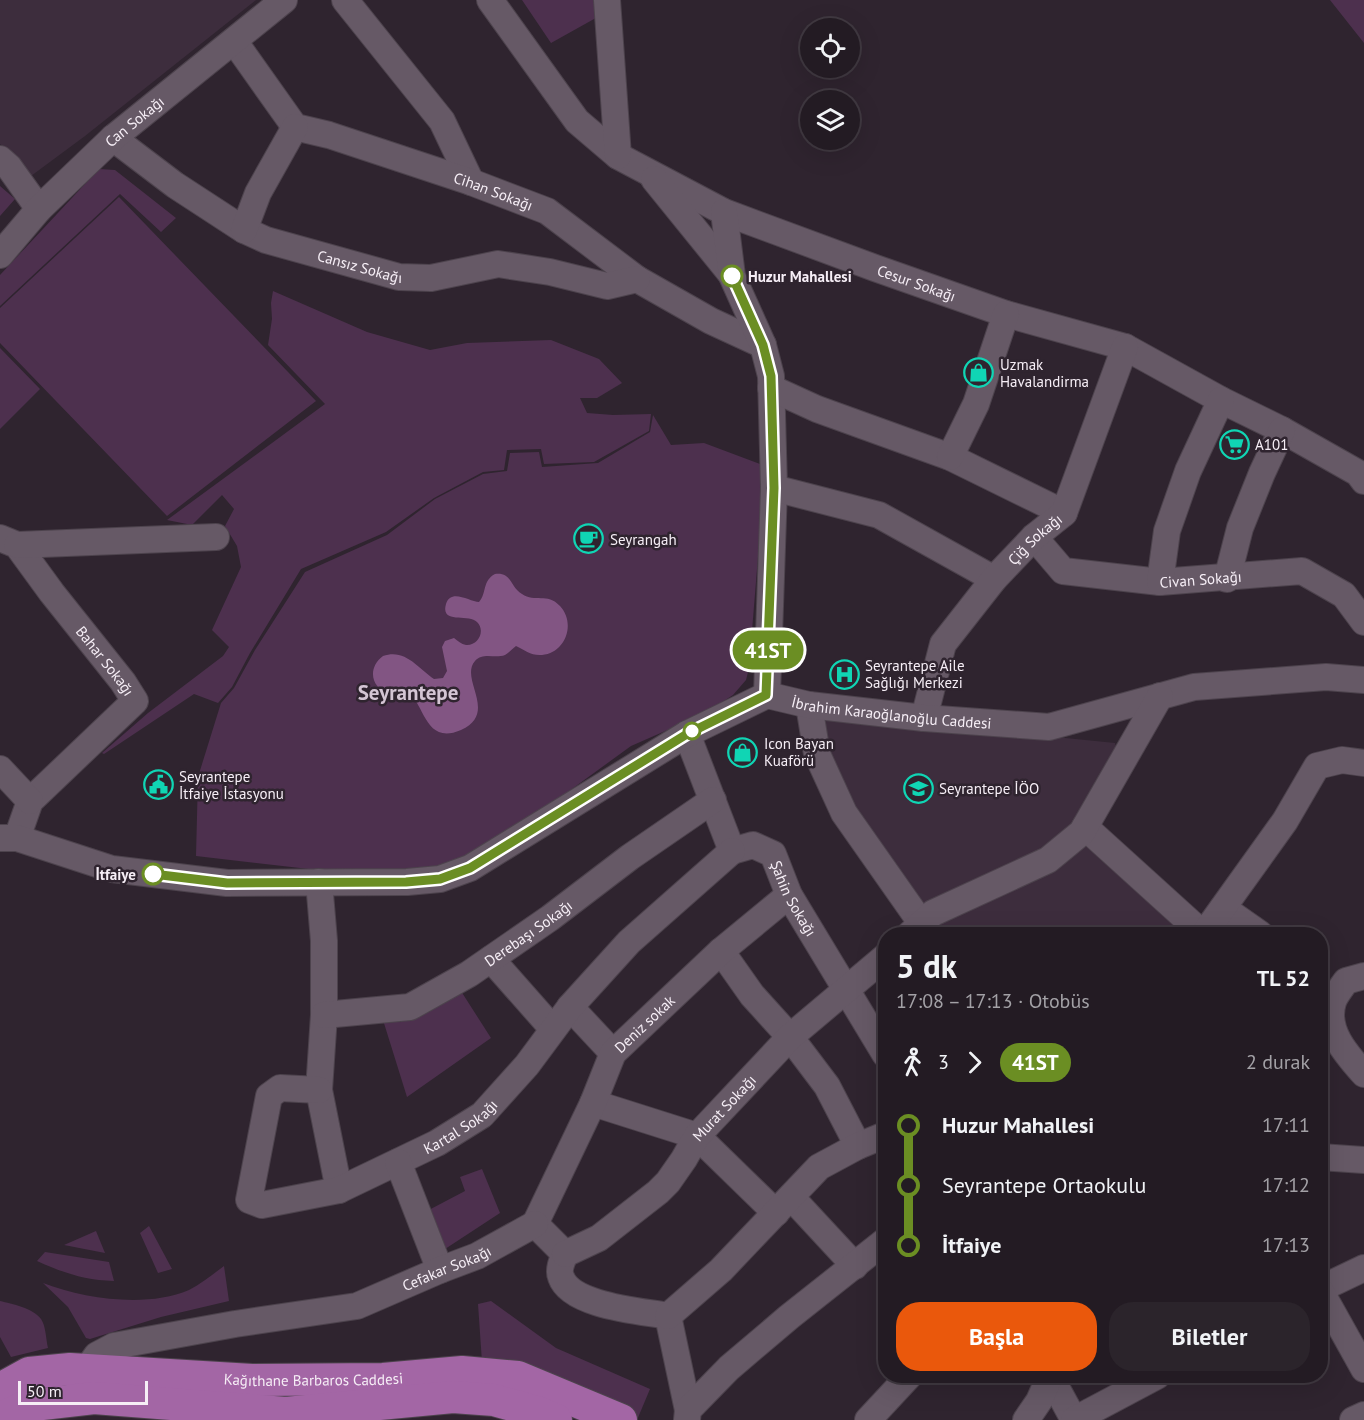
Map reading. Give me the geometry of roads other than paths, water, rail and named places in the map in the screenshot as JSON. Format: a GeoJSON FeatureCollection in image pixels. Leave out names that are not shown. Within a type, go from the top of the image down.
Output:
{"type":"FeatureCollection","features":[{"type":"Feature","properties":{"kind":"main road","name":"Kağıthane Barbaros Caddesi"},"geometry":{"type":"LineString","coordinates":[[0,1389],[29,1373],[87,1369],[252,1380],[383,1379],[462,1372],[518,1377],[621,1420]]}},
{"type":"Feature","properties":{"kind":"main road","name":"Kağıthane Barbaros Caddesi"},"geometry":{"type":"LineString","coordinates":[[0,1419],[26,1406],[94,1398],[286,1413],[453,1397],[494,1400],[544,1418]]}},
{"type":"Feature","properties":{"kind":"street","name":"Can Sokağı"},"geometry":{"type":"LineString","coordinates":[[0,255],[39,209],[113,138],[284,0]]}},
{"type":"Feature","properties":{"kind":"street"},"geometry":{"type":"LineString","coordinates":[[345,0],[442,121],[471,182]]}},
{"type":"Feature","properties":{"kind":"street","name":"Cesur Sokağı"},"geometry":{"type":"LineString","coordinates":[[490,0],[577,121],[618,156],[724,212],[1006,314],[1125,347],[1221,400],[1282,430],[1358,473],[1364,481]]}},
{"type":"Feature","properties":{"kind":"street"},"geometry":{"type":"LineString","coordinates":[[607,0],[618,156]]}},
{"type":"Feature","properties":{"kind":"street"},"geometry":{"type":"LineString","coordinates":[[234,41],[295,127],[258,193],[244,230]]}},
{"type":"Feature","properties":{"kind":"street","name":"Cihan Sokağı"},"geometry":{"type":"LineString","coordinates":[[295,127],[329,135],[471,182],[547,211],[638,279],[711,321],[763,345]]}},
{"type":"Feature","properties":{"kind":"street","name":"Cansız Sokağı"},"geometry":{"type":"LineString","coordinates":[[113,138],[175,185],[244,230],[266,240],[399,277],[431,278],[498,264],[550,272],[607,286],[638,279]]}},
{"type":"Feature","properties":{"kind":"street"},"geometry":{"type":"LineString","coordinates":[[0,159],[9,167],[39,209]]}},
{"type":"Feature","properties":{"kind":"street"},"geometry":{"type":"LineString","coordinates":[[9,838],[111,868],[227,883],[440,879],[470,868],[687,734],[766,695],[774,488],[771,376],[763,345],[732,276],[648,172]]}},
{"type":"Feature","properties":{"kind":"street"},"geometry":{"type":"LineString","coordinates":[[724,212],[732,276]]}},
{"type":"Feature","properties":{"kind":"street"},"geometry":{"type":"LineString","coordinates":[[951,457],[976,404],[1006,314]]}},
{"type":"Feature","properties":{"kind":"street","name":"Çiğ Sokağı"},"geometry":{"type":"LineString","coordinates":[[924,718],[943,644],[994,579],[1034,537],[1064,513],[1125,347]]}},
{"type":"Feature","properties":{"kind":"street"},"geometry":{"type":"LineString","coordinates":[[771,388],[818,409],[951,457],[1064,513]]}},
{"type":"Feature","properties":{"kind":"street"},"geometry":{"type":"LineString","coordinates":[[1160,582],[1167,531],[1188,471],[1221,400]]}},
{"type":"Feature","properties":{"kind":"street"},"geometry":{"type":"LineString","coordinates":[[1227,579],[1240,528],[1282,430]]}},
{"type":"Feature","properties":{"kind":"street"},"geometry":{"type":"LineString","coordinates":[[774,488],[879,515],[994,579]]}},
{"type":"Feature","properties":{"kind":"street"},"geometry":{"type":"LineString","coordinates":[[8,541],[216,537]]}},
{"type":"Feature","properties":{"kind":"street","name":"Civan Sokağı"},"geometry":{"type":"LineString","coordinates":[[1034,537],[1063,571],[1160,582],[1227,579],[1302,571],[1344,595],[1364,622]]}},
{"type":"Feature","properties":{"kind":"street","name":"Bahar Sokağı"},"geometry":{"type":"LineString","coordinates":[[8,541],[123,682],[135,701],[30,801],[9,838]]}},
{"type":"Feature","properties":{"kind":"street","name":"İbrahim Karaoğlanoğlu Caddesi"},"geometry":{"type":"LineString","coordinates":[[766,695],[809,705],[924,718],[1048,727],[1194,687],[1326,677],[1364,681]]}},
{"type":"Feature","properties":{"kind":"street"},"geometry":{"type":"LineString","coordinates":[[923,927],[933,913],[1048,860],[1082,832],[1160,696]]}},
{"type":"Feature","properties":{"kind":"street"},"geometry":{"type":"LineString","coordinates":[[809,705],[817,754],[844,813],[917,927]]}},
{"type":"Feature","properties":{"kind":"street"},"geometry":{"type":"LineString","coordinates":[[687,734],[732,851]]}},
{"type":"Feature","properties":{"kind":"street"},"geometry":{"type":"LineString","coordinates":[[1209,927],[1285,821],[1317,766],[1342,760],[1364,763]]}},
{"type":"Feature","properties":{"kind":"street"},"geometry":{"type":"LineString","coordinates":[[0,769],[30,801]]}},
{"type":"Feature","properties":{"kind":"street","name":"Derebaşı Sokağı"},"geometry":{"type":"LineString","coordinates":[[324,1015],[410,1007],[491,959],[550,918],[630,857],[713,800]]}},
{"type":"Feature","properties":{"kind":"street"},"geometry":{"type":"LineString","coordinates":[[1085,827],[1196,927]]}},
{"type":"Feature","properties":{"kind":"street","name":"Şahin Sokağı"},"geometry":{"type":"LineString","coordinates":[[732,851],[753,845],[773,854],[789,895],[878,1042]]}},
{"type":"Feature","properties":{"kind":"street","name":"Kartal Sokağı"},"geometry":{"type":"LineString","coordinates":[[319,1090],[280,1088],[269,1096],[249,1200],[262,1205],[339,1190],[437,1143],[482,1115],[527,1065],[552,1028],[629,942],[732,851]]}},
{"type":"Feature","properties":{"kind":"street"},"geometry":{"type":"LineString","coordinates":[[319,882],[324,941],[324,1015],[319,1090],[339,1190]]}},
{"type":"Feature","properties":{"kind":"street","name":"Deniz sokak"},"geometry":{"type":"LineString","coordinates":[[535,1224],[593,1103],[614,1053],[721,951],[789,895]]}},
{"type":"Feature","properties":{"kind":"street"},"geometry":{"type":"LineString","coordinates":[[1223,908],[1250,927]]}},
{"type":"Feature","properties":{"kind":"street"},"geometry":{"type":"LineString","coordinates":[[721,951],[752,995],[790,1037],[827,1086],[858,1146]]}},
{"type":"Feature","properties":{"kind":"street"},"geometry":{"type":"LineString","coordinates":[[491,959],[552,1028]]}},
{"type":"Feature","properties":{"kind":"street","name":"Murat Sokağı"},"geometry":{"type":"LineString","coordinates":[[565,1254],[599,1238],[658,1192],[668,1182],[697,1136],[790,1037],[878,963]]}},
{"type":"Feature","properties":{"kind":"street"},"geometry":{"type":"LineString","coordinates":[[1364,976],[1346,981],[1333,1002],[1332,1025],[1343,1050],[1364,1074]]}},
{"type":"Feature","properties":{"kind":"street"},"geometry":{"type":"LineString","coordinates":[[570,1007],[614,1053]]}},
{"type":"Feature","properties":{"kind":"street"},"geometry":{"type":"LineString","coordinates":[[593,1103],[697,1136],[855,1266]]}},
{"type":"Feature","properties":{"kind":"street"},"geometry":{"type":"LineString","coordinates":[[668,1316],[721,1270],[819,1167],[878,1137]]}},
{"type":"Feature","properties":{"kind":"street"},"geometry":{"type":"LineString","coordinates":[[1328,1157],[1364,1160]]}},
{"type":"Feature","properties":{"kind":"street"},"geometry":{"type":"LineString","coordinates":[[398,1162],[440,1270]]}},
{"type":"Feature","properties":{"kind":"street"},"geometry":{"type":"LineString","coordinates":[[535,1224],[565,1254],[560,1276],[569,1289],[583,1298],[668,1316]]}},
{"type":"Feature","properties":{"kind":"street","name":"Cefakar Sokağı"},"geometry":{"type":"LineString","coordinates":[[87,1369],[97,1355],[114,1346],[235,1323],[357,1306],[477,1256],[535,1224]]}},
{"type":"Feature","properties":{"kind":"street"},"geometry":{"type":"LineString","coordinates":[[687,1415],[729,1368],[878,1247]]}},
{"type":"Feature","properties":{"kind":"street"},"geometry":{"type":"LineString","coordinates":[[1328,1286],[1364,1268]]}},
{"type":"Feature","properties":{"kind":"street"},"geometry":{"type":"LineString","coordinates":[[1328,1304],[1364,1369]]}},
{"type":"Feature","properties":{"kind":"street"},"geometry":{"type":"LineString","coordinates":[[668,1316],[687,1415]]}},
{"type":"Feature","properties":{"kind":"street"},"geometry":{"type":"LineString","coordinates":[[869,1420],[903,1383]]}},
{"type":"Feature","properties":{"kind":"street"},"geometry":{"type":"LineString","coordinates":[[1026,1420],[1039,1401],[1047,1383]]}},
{"type":"Feature","properties":{"kind":"street"},"geometry":{"type":"LineString","coordinates":[[1054,1383],[1074,1420],[1144,1383]]}},
{"type":"Feature","properties":{"kind":"street"},"geometry":{"type":"LineString","coordinates":[[1353,1420],[1364,1415]]}},
{"type":"Feature","properties":{"kind":"place","name":"Huzur Mahallesi"},"geometry":{"type":"Point","coordinates":[732,276]}},
{"type":"Feature","properties":{"kind":"place","name":"Uzmak Havalandirma"},"geometry":{"type":"Point","coordinates":[979,373]}},
{"type":"Feature","properties":{"kind":"place","name":"A101"},"geometry":{"type":"Point","coordinates":[1234,444]}},
{"type":"Feature","properties":{"kind":"place","name":"Seyrangah"},"geometry":{"type":"Point","coordinates":[589,539]}},
{"type":"Feature","properties":{"kind":"place","name":"Seyrantepe Aile Sağlığı Merkezi"},"geometry":{"type":"Point","coordinates":[844,674]}},
{"type":"Feature","properties":{"kind":"place","name":"Icon Bayan Kuaförü"},"geometry":{"type":"Point","coordinates":[743,752]}},
{"type":"Feature","properties":{"kind":"place","name":"Seyrantepe İtfaiye İstasyonu"},"geometry":{"type":"Point","coordinates":[158,785]}},
{"type":"Feature","properties":{"kind":"place","name":"Seyrantepe İÖO"},"geometry":{"type":"Point","coordinates":[918,788]}},
{"type":"Feature","properties":{"kind":"place","name":"İtfaiye"},"geometry":{"type":"Point","coordinates":[153,874]}},
{"type":"Feature","properties":{"kind":"district","name":"Seyrantepe"},"geometry":{"type":"Point","coordinates":[408,692]}}]}
